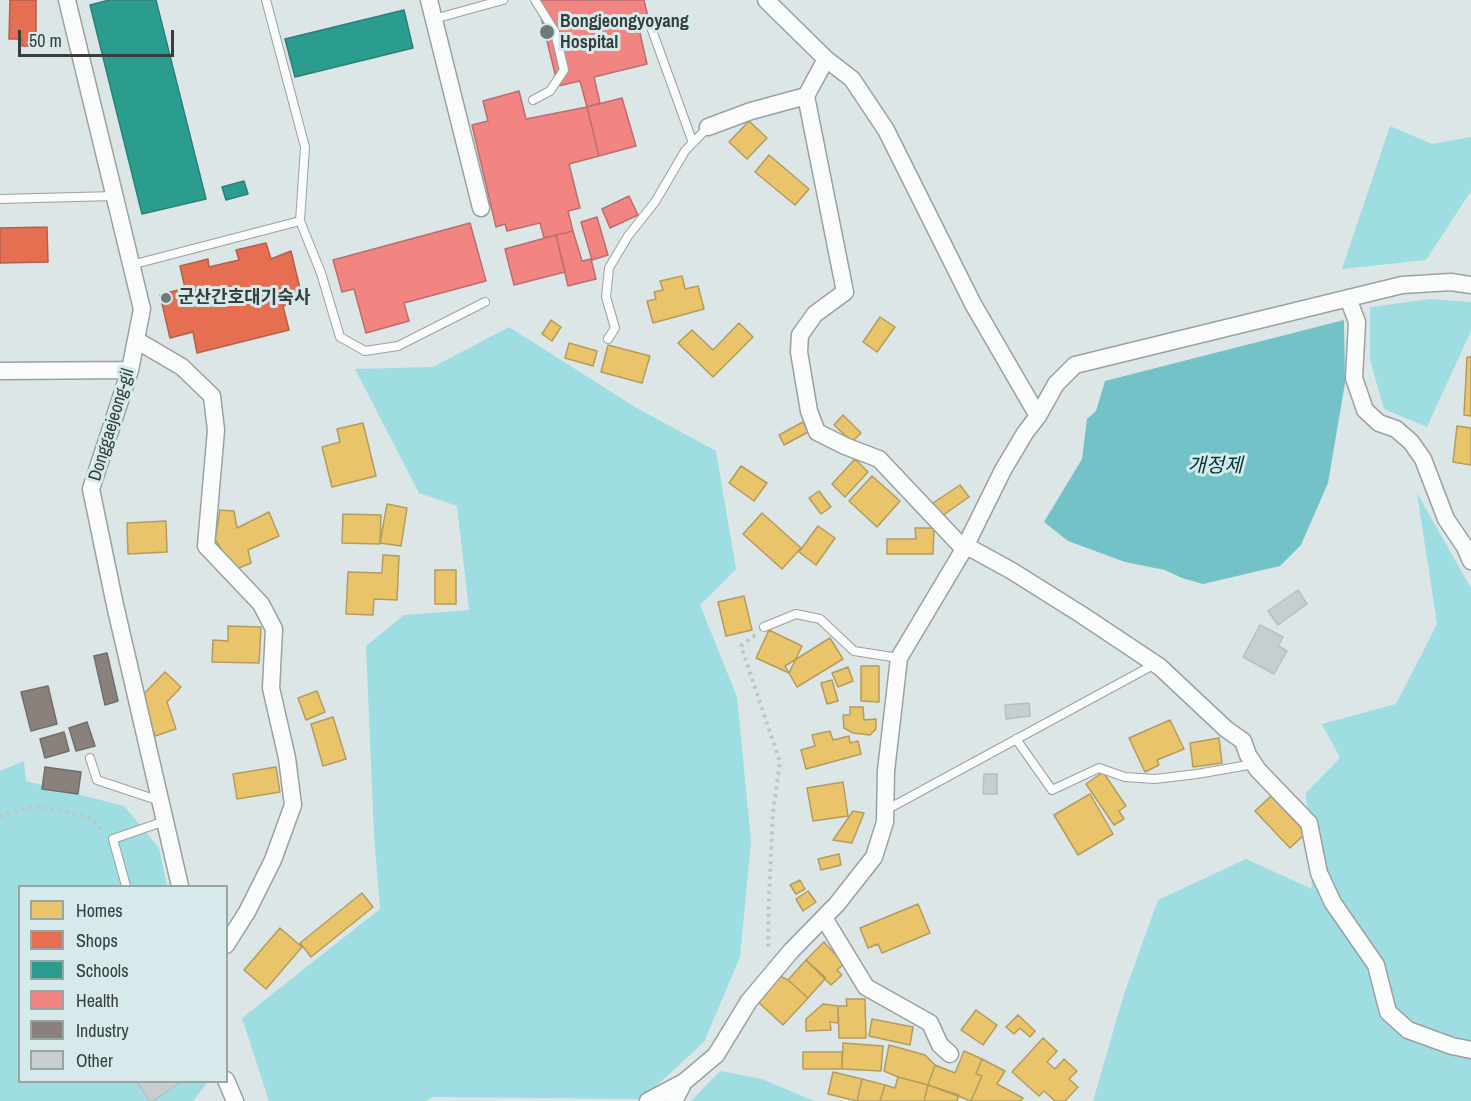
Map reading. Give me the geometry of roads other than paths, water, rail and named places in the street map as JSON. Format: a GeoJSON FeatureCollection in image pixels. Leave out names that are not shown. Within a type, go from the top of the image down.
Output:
{"type":"FeatureCollection","features":[{"type":"Feature","properties":{"kind":"street","name":"Donggaejeong-gil"},"geometry":{"type":"LineString","coordinates":[[67,0],[142,309],[130,370],[92,489],[115,605],[180,885]]}},
{"type":"Feature","properties":{"kind":"street"},"geometry":{"type":"LineString","coordinates":[[429,0],[481,208]]}},
{"type":"Feature","properties":{"kind":"street"},"geometry":{"type":"LineString","coordinates":[[766,0],[826,58],[852,79],[886,130],[973,304],[1038,416]]}},
{"type":"Feature","properties":{"kind":"street"},"geometry":{"type":"LineString","coordinates":[[826,58],[806,96],[845,292],[815,314],[800,335],[799,352],[809,411],[817,432],[879,459],[963,549],[972,549],[1012,572],[1155,664],[1242,741],[1254,764],[1309,823],[1318,873],[1333,903],[1376,964],[1388,1012],[1408,1030],[1452,1046],[1471,1050]]}},
{"type":"Feature","properties":{"kind":"street"},"geometry":{"type":"LineString","coordinates":[[708,127],[751,111],[806,96]]}},
{"type":"Feature","properties":{"kind":"street"},"geometry":{"type":"LineString","coordinates":[[648,1101],[684,1082],[716,1055],[749,1001],[824,918],[874,857],[885,822],[886,771],[899,658],[963,549],[1003,470],[1025,433],[1038,416],[1056,384],[1075,365],[1417,283],[1451,282],[1471,285]]}},
{"type":"Feature","properties":{"kind":"street"},"geometry":{"type":"LineString","coordinates":[[1348,298],[1357,322],[1354,378],[1365,410],[1379,423],[1396,429],[1411,442],[1423,459],[1446,519],[1465,547],[1471,561]]}},
{"type":"Feature","properties":{"kind":"street"},"geometry":{"type":"LineString","coordinates":[[136,340],[182,367],[212,396],[216,430],[206,546],[261,604],[274,629],[271,688],[287,758],[293,805],[273,860],[247,912],[228,942]]}},
{"type":"Feature","properties":{"kind":"street"},"geometry":{"type":"LineString","coordinates":[[0,370],[130,370]]}},
{"type":"Feature","properties":{"kind":"street"},"geometry":{"type":"LineString","coordinates":[[824,918],[866,987],[930,1023],[940,1045],[950,1054]]}},
{"type":"Feature","properties":{"kind":"street"},"geometry":{"type":"LineString","coordinates":[[674,1101],[684,1082]]}},
{"type":"Feature","properties":{"kind":"street"},"geometry":{"type":"LineString","coordinates":[[227,1083],[235,1101]]}},
{"type":"Feature","properties":{"kind":"lane"},"geometry":{"type":"LineString","coordinates":[[266,0],[305,147],[300,221],[321,273],[340,337],[365,351],[398,346],[485,302]]}},
{"type":"Feature","properties":{"kind":"lane"},"geometry":{"type":"LineString","coordinates":[[434,19],[503,0]]}},
{"type":"Feature","properties":{"kind":"lane"},"geometry":{"type":"LineString","coordinates":[[533,100],[550,91],[564,70],[555,32],[535,0]]}},
{"type":"Feature","properties":{"kind":"lane"},"geometry":{"type":"LineString","coordinates":[[652,30],[693,143]]}},
{"type":"Feature","properties":{"kind":"lane"},"geometry":{"type":"LineString","coordinates":[[608,339],[615,328],[606,297],[609,268],[628,236],[655,202],[685,151],[708,127]]}},
{"type":"Feature","properties":{"kind":"lane"},"geometry":{"type":"LineString","coordinates":[[0,199],[114,196]]}},
{"type":"Feature","properties":{"kind":"lane"},"geometry":{"type":"LineString","coordinates":[[131,265],[300,221]]}},
{"type":"Feature","properties":{"kind":"lane"},"geometry":{"type":"LineString","coordinates":[[765,627],[796,614],[820,619],[854,651],[899,658]]}},
{"type":"Feature","properties":{"kind":"lane"},"geometry":{"type":"LineString","coordinates":[[885,810],[1155,664]]}},
{"type":"Feature","properties":{"kind":"lane"},"geometry":{"type":"LineString","coordinates":[[1016,740],[1053,790],[1099,768],[1125,777],[1155,779],[1254,764]]}},
{"type":"Feature","properties":{"kind":"lane"},"geometry":{"type":"LineString","coordinates":[[90,758],[97,780],[160,801]]}},
{"type":"Feature","properties":{"kind":"lane"},"geometry":{"type":"LineString","coordinates":[[126,885],[112,839],[165,821]]}},
{"type":"Feature","properties":{"kind":"water","name":"개정제"},"geometry":{"type":"Polygon","coordinates":[[[1344,320],[1345,383],[1328,483],[1301,545],[1280,566],[1203,584],[1165,570],[1125,562],[1068,541],[1044,522],[1082,459],[1087,419],[1096,411],[1105,381],[1344,320]]]}},
{"type":"Feature","properties":{"kind":"place","name":"Bongjeongyoyang Hospital"},"geometry":{"type":"Point","coordinates":[547,32]}},
{"type":"Feature","properties":{"kind":"place","name":"군산간호대기숙사"},"geometry":{"type":"Point","coordinates":[166,298]}}]}
